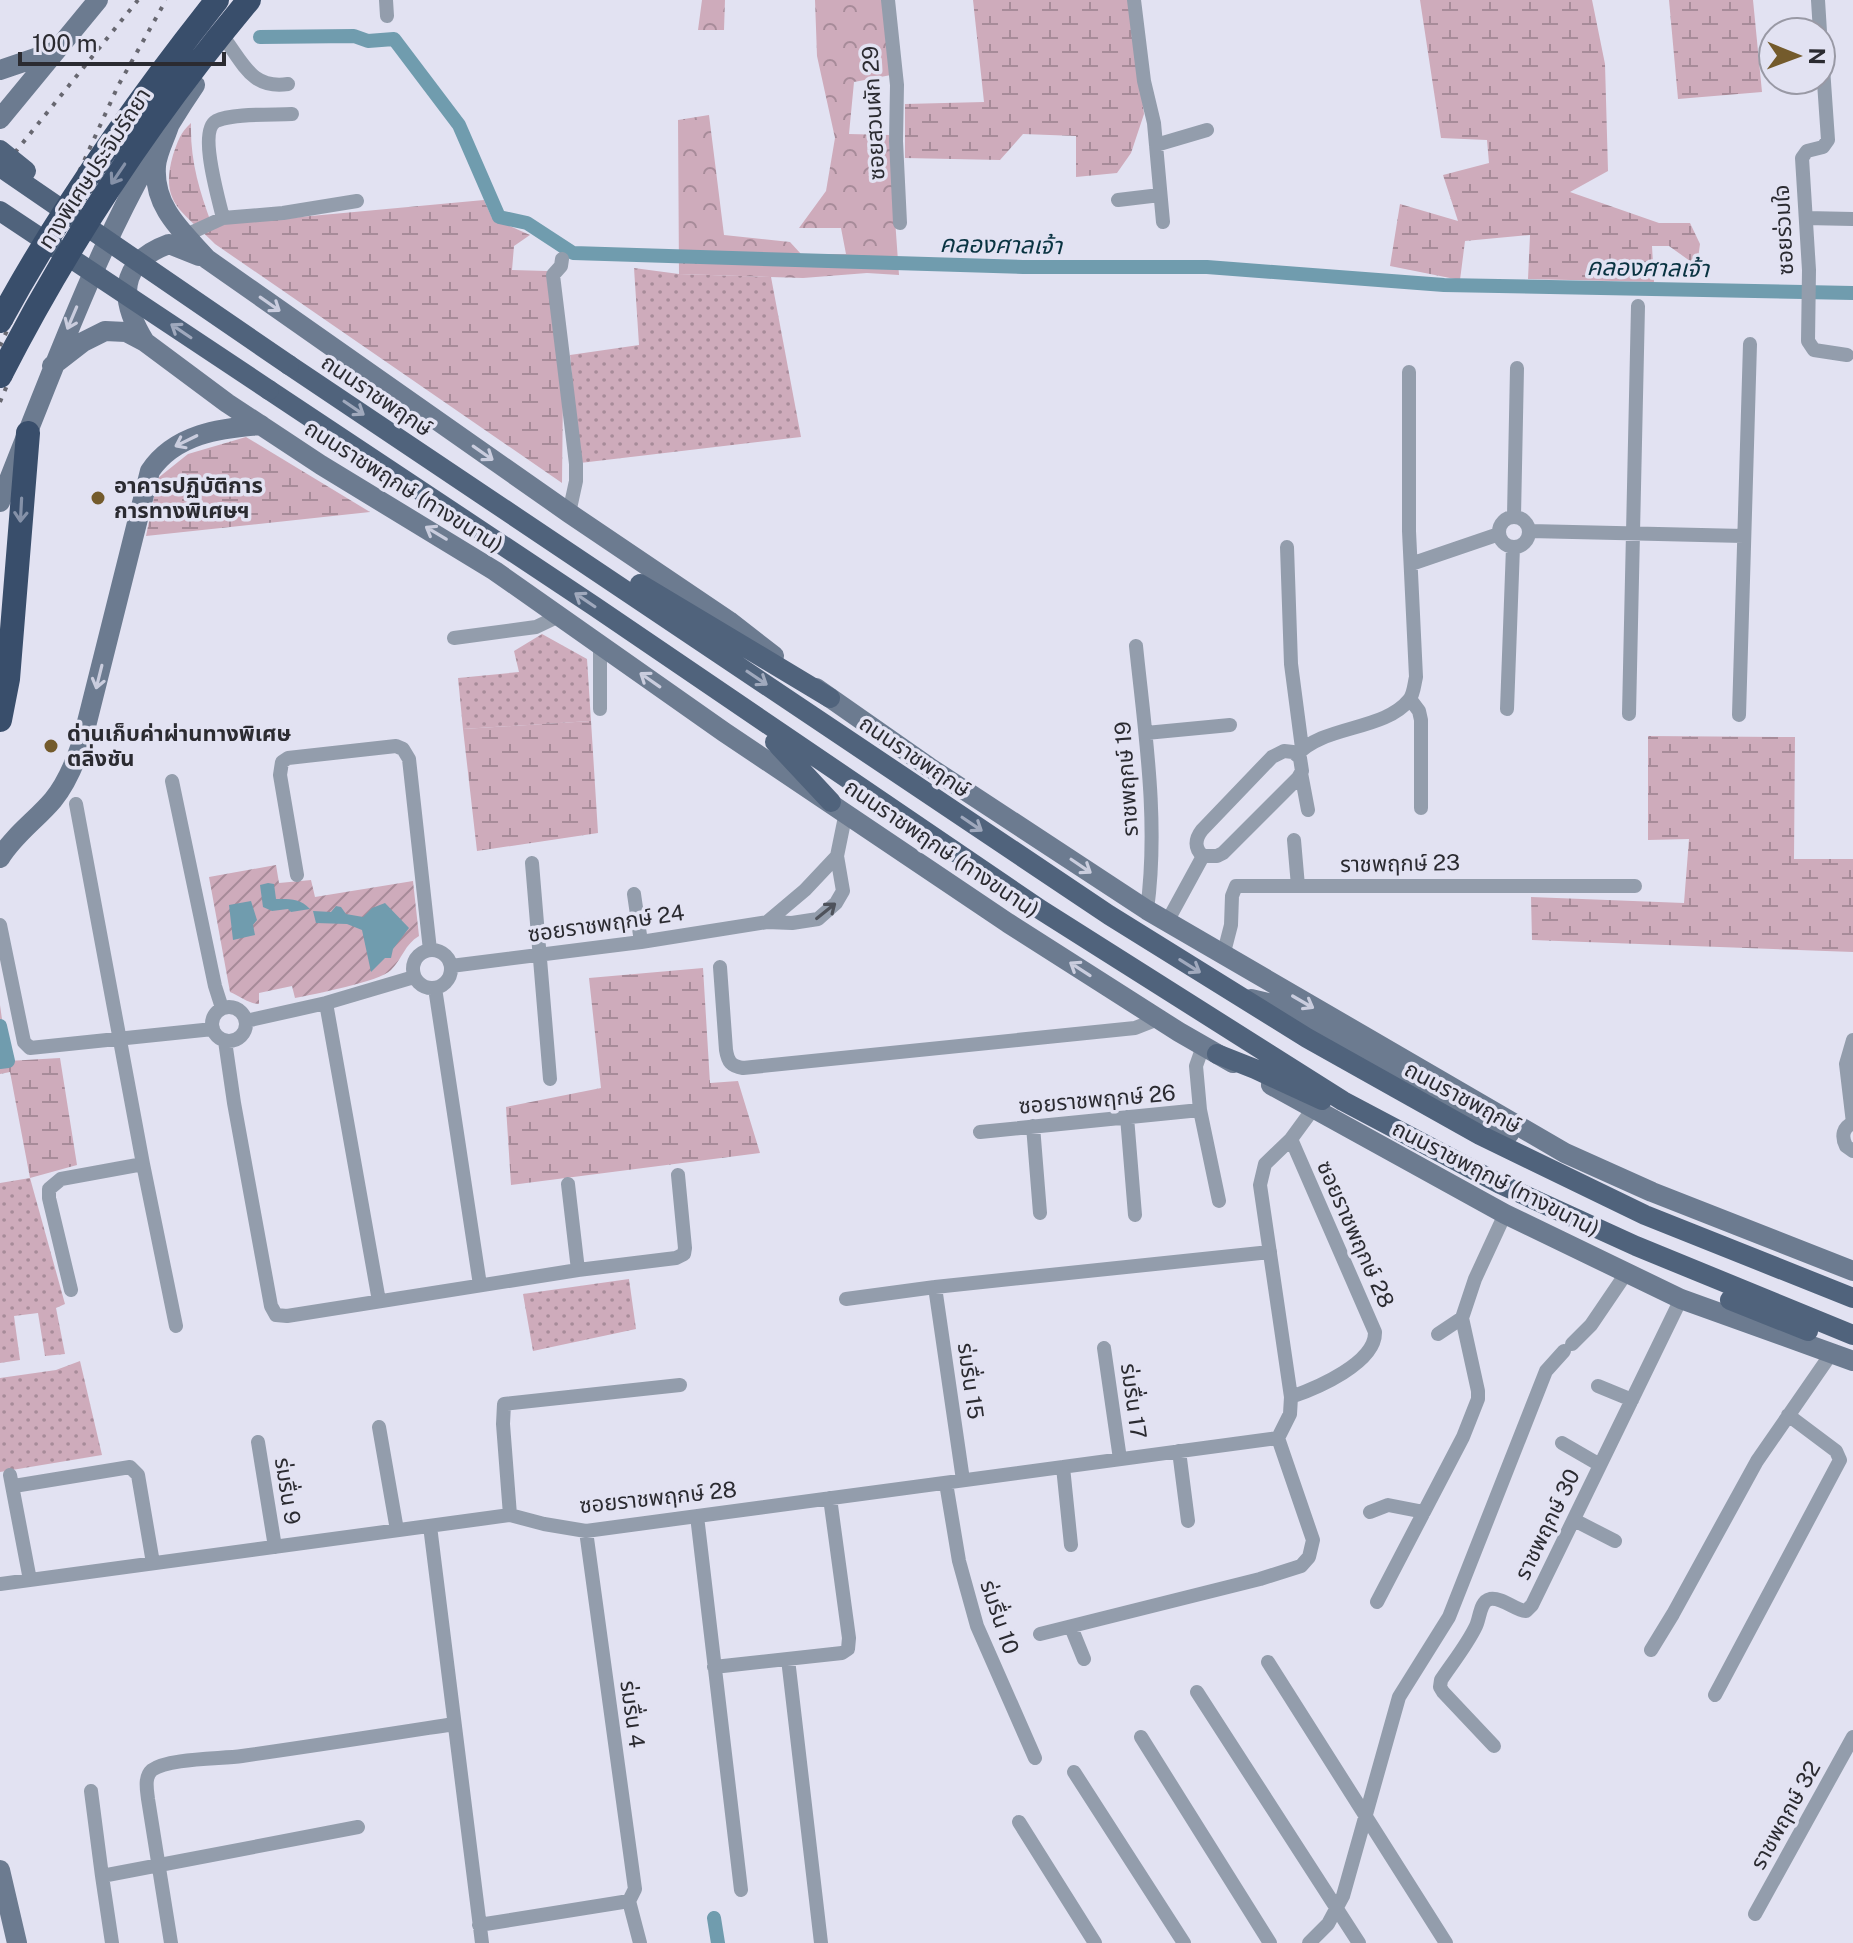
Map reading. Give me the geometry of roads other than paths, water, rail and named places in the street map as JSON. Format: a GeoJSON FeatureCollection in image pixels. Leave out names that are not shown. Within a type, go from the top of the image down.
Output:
{"type":"FeatureCollection","features":[{"type":"Feature","properties":{"kind":"highway","name":"ทางพิเศษประจิมรัถยา"},"geometry":{"type":"LineString","coordinates":[[0,321],[34,258],[105,148],[217,0]]}},
{"type":"Feature","properties":{"kind":"highway","name":"ทางพิเศษประจิมรัถยา"},"geometry":{"type":"LineString","coordinates":[[0,376],[93,210],[183,81],[249,0]]}},
{"type":"Feature","properties":{"kind":"highway"},"geometry":{"type":"LineString","coordinates":[[0,720],[8,679],[28,433]]}},
{"type":"Feature","properties":{"kind":"main road"},"geometry":{"type":"LineString","coordinates":[[0,70],[59,45],[86,0]]}},
{"type":"Feature","properties":{"kind":"main road"},"geometry":{"type":"LineString","coordinates":[[0,119],[98,0]]}},
{"type":"Feature","properties":{"kind":"main road"},"geometry":{"type":"LineString","coordinates":[[198,80],[210,35],[235,0]]}},
{"type":"Feature","properties":{"kind":"main road"},"geometry":{"type":"LineString","coordinates":[[0,502],[52,366],[103,249],[170,123],[198,80],[261,0]]}},
{"type":"Feature","properties":{"kind":"main road"},"geometry":{"type":"LineString","coordinates":[[170,123],[156,163],[164,208],[172,222],[207,259]]}},
{"type":"Feature","properties":{"kind":"main road"},"geometry":{"type":"LineString","coordinates":[[0,150],[95,232]]}},
{"type":"Feature","properties":{"kind":"main road","name":"ถนนราชพฤกษ์"},"geometry":{"type":"LineString","coordinates":[[0,167],[1007,847],[1235,995],[1480,1135],[1645,1215],[1853,1298]]}},
{"type":"Feature","properties":{"kind":"main road"},"geometry":{"type":"LineString","coordinates":[[0,211],[1145,977],[1394,1135],[1594,1243],[1776,1319],[1853,1347]]}},
{"type":"Feature","properties":{"kind":"main road"},"geometry":{"type":"LineString","coordinates":[[145,342],[126,300],[134,268],[144,255],[169,244],[207,259],[569,513],[729,621],[830,698]]}},
{"type":"Feature","properties":{"kind":"main road","name":"ถนนราชพฤกษ์ (ทางขนาน)"},"geometry":{"type":"LineString","coordinates":[[52,366],[83,342],[105,331],[126,332],[145,342],[321,465],[464,550],[557,617],[1008,923],[1210,1050]]}},
{"type":"Feature","properties":{"kind":"main road"},"geometry":{"type":"LineString","coordinates":[[0,858],[22,830],[50,803],[74,765],[150,471],[166,452],[196,436],[215,430],[261,425]]}},
{"type":"Feature","properties":{"kind":"main road"},"geometry":{"type":"LineString","coordinates":[[511,512],[559,536],[830,698],[1147,910],[1576,1166],[1652,1192],[1853,1271]]}},
{"type":"Feature","properties":{"kind":"main road"},"geometry":{"type":"LineString","coordinates":[[742,707],[839,807]]}},
{"type":"Feature","properties":{"kind":"main road"},"geometry":{"type":"LineString","coordinates":[[1235,995],[1268,1003],[1485,1123],[1576,1166],[1853,1286]]}},
{"type":"Feature","properties":{"kind":"main road"},"geometry":{"type":"LineString","coordinates":[[1210,1050],[1255,1069],[1317,1104],[1394,1135],[1636,1246],[1853,1335]]}},
{"type":"Feature","properties":{"kind":"main road","name":"ถนนราชพฤกษ์ (ทางขนาน)"},"geometry":{"type":"LineString","coordinates":[[1317,1104],[1505,1214],[1681,1299],[1853,1361]]}},
{"type":"Feature","properties":{"kind":"main road"},"geometry":{"type":"LineString","coordinates":[[0,1870],[17,1943]]}},
{"type":"Feature","properties":{"kind":"street"},"geometry":{"type":"LineString","coordinates":[[386,0],[387,16]]}},
{"type":"Feature","properties":{"kind":"street","name":"ซอยสวนผัก 29"},"geometry":{"type":"LineString","coordinates":[[888,0],[897,85],[900,223]]}},
{"type":"Feature","properties":{"kind":"street"},"geometry":{"type":"LineString","coordinates":[[1134,0],[1144,81],[1154,123],[1163,222]]}},
{"type":"Feature","properties":{"kind":"street"},"geometry":{"type":"LineString","coordinates":[[227,42],[257,81],[268,85],[288,84]]}},
{"type":"Feature","properties":{"kind":"street","name":"ซอยร่วมใจ"},"geometry":{"type":"LineString","coordinates":[[1825,96],[1828,140],[1823,147],[1807,151],[1802,158],[1810,348],[1847,355]]}},
{"type":"Feature","properties":{"kind":"street"},"geometry":{"type":"LineString","coordinates":[[223,218],[207,134],[210,126],[217,120],[292,114]]}},
{"type":"Feature","properties":{"kind":"street"},"geometry":{"type":"LineString","coordinates":[[1156,145],[1207,130]]}},
{"type":"Feature","properties":{"kind":"street"},"geometry":{"type":"LineString","coordinates":[[1118,200],[1160,195]]}},
{"type":"Feature","properties":{"kind":"street"},"geometry":{"type":"LineString","coordinates":[[186,235],[223,218],[283,213],[357,201]]}},
{"type":"Feature","properties":{"kind":"street"},"geometry":{"type":"LineString","coordinates":[[1806,218],[1853,219]]}},
{"type":"Feature","properties":{"kind":"street"},"geometry":{"type":"LineString","coordinates":[[562,259],[561,266],[553,275],[576,464],[576,481],[569,513]]}},
{"type":"Feature","properties":{"kind":"street"},"geometry":{"type":"LineString","coordinates":[[1629,714],[1638,306]]}},
{"type":"Feature","properties":{"kind":"street"},"geometry":{"type":"LineString","coordinates":[[1739,715],[1750,344]]}},
{"type":"Feature","properties":{"kind":"street"},"geometry":{"type":"LineString","coordinates":[[1514,516],[1517,368]]}},
{"type":"Feature","properties":{"kind":"street"},"geometry":{"type":"LineString","coordinates":[[1301,773],[1223,853],[1203,856],[1198,851],[1197,837],[1202,830],[1272,757],[1284,751],[1300,752],[1320,739],[1386,716],[1410,699],[1416,677],[1411,564],[1409,372]]}},
{"type":"Feature","properties":{"kind":"street"},"geometry":{"type":"LineString","coordinates":[[1514,516],[1525,520],[1530,531],[1525,543],[1513,547],[1504,543],[1499,534],[1501,524],[1514,516]]}},
{"type":"Feature","properties":{"kind":"street"},"geometry":{"type":"LineString","coordinates":[[1530,531],[1744,536]]}},
{"type":"Feature","properties":{"kind":"street"},"geometry":{"type":"LineString","coordinates":[[1411,564],[1499,534]]}},
{"type":"Feature","properties":{"kind":"street"},"geometry":{"type":"LineString","coordinates":[[1287,547],[1291,664],[1301,773],[1308,810]]}},
{"type":"Feature","properties":{"kind":"street"},"geometry":{"type":"LineString","coordinates":[[1507,709],[1513,547]]}},
{"type":"Feature","properties":{"kind":"street"},"geometry":{"type":"LineString","coordinates":[[454,638],[536,627],[557,617]]}},
{"type":"Feature","properties":{"kind":"street"},"geometry":{"type":"LineString","coordinates":[[600,646],[600,709]]}},
{"type":"Feature","properties":{"kind":"street","name":"ราชพฤกษ์ 19"},"geometry":{"type":"LineString","coordinates":[[1136,646],[1146,733],[1152,872],[1147,910]]}},
{"type":"Feature","properties":{"kind":"street"},"geometry":{"type":"LineString","coordinates":[[1410,699],[1419,711],[1421,720],[1421,808]]}},
{"type":"Feature","properties":{"kind":"street"},"geometry":{"type":"LineString","coordinates":[[1146,733],[1230,725]]}},
{"type":"Feature","properties":{"kind":"street"},"geometry":{"type":"LineString","coordinates":[[297,875],[280,775],[282,762],[288,758],[361,749],[396,746],[403,749],[409,759],[430,950]]}},
{"type":"Feature","properties":{"kind":"street"},"geometry":{"type":"LineString","coordinates":[[172,781],[222,1008]]}},
{"type":"Feature","properties":{"kind":"street"},"geometry":{"type":"LineString","coordinates":[[76,804],[176,1326]]}},
{"type":"Feature","properties":{"kind":"street","name":"ซอยราชพฤกษ์ 24"},"geometry":{"type":"LineString","coordinates":[[451,966],[641,942],[767,922],[792,923],[818,919],[836,903],[843,891],[837,856],[839,807]]}},
{"type":"Feature","properties":{"kind":"street"},"geometry":{"type":"LineString","coordinates":[[1294,840],[1298,886]]}},
{"type":"Feature","properties":{"kind":"street"},"geometry":{"type":"LineString","coordinates":[[767,922],[805,890],[837,856]]}},
{"type":"Feature","properties":{"kind":"street"},"geometry":{"type":"LineString","coordinates":[[1167,922],[1203,856]]}},
{"type":"Feature","properties":{"kind":"street"},"geometry":{"type":"LineString","coordinates":[[532,863],[550,1079]]}},
{"type":"Feature","properties":{"kind":"street","name":"ราชพฤกษ์ 23"},"geometry":{"type":"LineString","coordinates":[[1223,956],[1236,886],[1635,886]]}},
{"type":"Feature","properties":{"kind":"street"},"geometry":{"type":"LineString","coordinates":[[634,894],[641,942]]}},
{"type":"Feature","properties":{"kind":"street"},"geometry":{"type":"LineString","coordinates":[[0,925],[26,1046],[35,1048],[213,1029]]}},
{"type":"Feature","properties":{"kind":"street"},"geometry":{"type":"LineString","coordinates":[[430,950],[441,952],[451,966],[445,983],[435,988],[425,987],[414,977],[413,970],[417,956],[430,950]]}},
{"type":"Feature","properties":{"kind":"street"},"geometry":{"type":"LineString","coordinates":[[720,967],[726,1050],[728,1062],[733,1067],[1135,1028],[1158,1019]]}},
{"type":"Feature","properties":{"kind":"street"},"geometry":{"type":"LineString","coordinates":[[246,1021],[326,1003],[414,977]]}},
{"type":"Feature","properties":{"kind":"street"},"geometry":{"type":"LineString","coordinates":[[435,988],[480,1285]]}},
{"type":"Feature","properties":{"kind":"street"},"geometry":{"type":"LineString","coordinates":[[326,1003],[379,1301]]}},
{"type":"Feature","properties":{"kind":"street"},"geometry":{"type":"LineString","coordinates":[[225,1041],[232,1041],[243,1034],[246,1021],[237,1008],[222,1008],[214,1017],[213,1029],[225,1041],[271,1306],[276,1315],[287,1316],[578,1270],[676,1258],[684,1254],[685,1248],[678,1175]]}},
{"type":"Feature","properties":{"kind":"street"},"geometry":{"type":"LineString","coordinates":[[1853,1040],[1847,1053],[1846,1079],[1853,1123],[1845,1128],[1843,1140],[1853,1151]]}},
{"type":"Feature","properties":{"kind":"street","name":"ซอยราชพฤกษ์ 26"},"geometry":{"type":"LineString","coordinates":[[980,1132],[1200,1110],[1196,1066],[1210,1050]]}},
{"type":"Feature","properties":{"kind":"street"},"geometry":{"type":"LineString","coordinates":[[1040,1634],[1260,1579],[1301,1566],[1309,1557],[1313,1540],[1278,1438],[1290,1414],[1291,1397],[1261,1175],[1269,1157],[1291,1139],[1317,1104]]}},
{"type":"Feature","properties":{"kind":"street"},"geometry":{"type":"LineString","coordinates":[[1200,1110],[1219,1201]]}},
{"type":"Feature","properties":{"kind":"street"},"geometry":{"type":"LineString","coordinates":[[1127,1117],[1135,1215]]}},
{"type":"Feature","properties":{"kind":"street"},"geometry":{"type":"LineString","coordinates":[[1033,1126],[1040,1213]]}},
{"type":"Feature","properties":{"kind":"street","name":"ซอยราชพฤกษ์ 28"},"geometry":{"type":"LineString","coordinates":[[1291,1139],[1375,1332],[1376,1341],[1362,1359],[1314,1389],[1291,1397]]}},
{"type":"Feature","properties":{"kind":"street"},"geometry":{"type":"LineString","coordinates":[[71,1290],[49,1189],[61,1179],[143,1164]]}},
{"type":"Feature","properties":{"kind":"street"},"geometry":{"type":"LineString","coordinates":[[568,1184],[578,1270]]}},
{"type":"Feature","properties":{"kind":"street"},"geometry":{"type":"LineString","coordinates":[[1377,1602],[1463,1437],[1478,1399],[1462,1318],[1475,1279],[1505,1214]]}},
{"type":"Feature","properties":{"kind":"street"},"geometry":{"type":"LineString","coordinates":[[846,1299],[1270,1252]]}},
{"type":"Feature","properties":{"kind":"street"},"geometry":{"type":"LineString","coordinates":[[1309,1943],[1328,1924],[1337,1909],[1399,1697],[1449,1617],[1546,1371],[1591,1325],[1627,1272]]}},
{"type":"Feature","properties":{"kind":"street","name":"ร่มรื่น 15"},"geometry":{"type":"LineString","coordinates":[[935,1287],[963,1480]]}},
{"type":"Feature","properties":{"kind":"street","name":"ราชพฤกษ์ 30"},"geometry":{"type":"LineString","coordinates":[[1494,1746],[1443,1692],[1441,1680],[1476,1627],[1484,1602],[1497,1600],[1521,1611],[1532,1605],[1681,1299]]}},
{"type":"Feature","properties":{"kind":"street"},"geometry":{"type":"LineString","coordinates":[[1438,1334],[1462,1318]]}},
{"type":"Feature","properties":{"kind":"street","name":"ร่มรื่น 17"},"geometry":{"type":"LineString","coordinates":[[1104,1348],[1120,1459]]}},
{"type":"Feature","properties":{"kind":"street"},"geometry":{"type":"LineString","coordinates":[[1651,1650],[1757,1461],[1831,1354]]}},
{"type":"Feature","properties":{"kind":"street"},"geometry":{"type":"LineString","coordinates":[[510,1515],[504,1404],[680,1385]]}},
{"type":"Feature","properties":{"kind":"street"},"geometry":{"type":"LineString","coordinates":[[1598,1386],[1632,1400]]}},
{"type":"Feature","properties":{"kind":"street"},"geometry":{"type":"LineString","coordinates":[[1715,1695],[1840,1460],[1836,1451],[1788,1415]]}},
{"type":"Feature","properties":{"kind":"street"},"geometry":{"type":"LineString","coordinates":[[379,1427],[397,1530]]}},
{"type":"Feature","properties":{"kind":"street","name":"ซอยราชพฤกษ์ 28"},"geometry":{"type":"LineString","coordinates":[[0,1584],[510,1515],[586,1531],[1278,1438]]}},
{"type":"Feature","properties":{"kind":"street","name":"ร่มรื่น 9"},"geometry":{"type":"LineString","coordinates":[[258,1442],[275,1547]]}},
{"type":"Feature","properties":{"kind":"street"},"geometry":{"type":"LineString","coordinates":[[1562,1443],[1600,1465]]}},
{"type":"Feature","properties":{"kind":"street"},"geometry":{"type":"LineString","coordinates":[[1179,1451],[1188,1521]]}},
{"type":"Feature","properties":{"kind":"street"},"geometry":{"type":"LineString","coordinates":[[30,1580],[12,1480],[130,1467],[138,1475],[153,1563]]}},
{"type":"Feature","properties":{"kind":"street"},"geometry":{"type":"LineString","coordinates":[[1063,1467],[1071,1545]]}},
{"type":"Feature","properties":{"kind":"street","name":"ร่มรื่น 10"},"geometry":{"type":"LineString","coordinates":[[946,1483],[959,1561],[977,1626],[1035,1758]]}},
{"type":"Feature","properties":{"kind":"street"},"geometry":{"type":"LineString","coordinates":[[714,1667],[842,1653],[848,1649],[830,1498]]}},
{"type":"Feature","properties":{"kind":"street"},"geometry":{"type":"LineString","coordinates":[[1370,1512],[1388,1505],[1424,1512]]}},
{"type":"Feature","properties":{"kind":"street"},"geometry":{"type":"LineString","coordinates":[[697,1516],[741,1890]]}},
{"type":"Feature","properties":{"kind":"street"},"geometry":{"type":"LineString","coordinates":[[1574,1520],[1615,1541]]}},
{"type":"Feature","properties":{"kind":"street"},"geometry":{"type":"LineString","coordinates":[[430,1526],[482,1943]]}},
{"type":"Feature","properties":{"kind":"street","name":"ร่มรื่น 4"},"geometry":{"type":"LineString","coordinates":[[586,1531],[635,1889],[629,1901],[640,1943]]}},
{"type":"Feature","properties":{"kind":"street"},"geometry":{"type":"LineString","coordinates":[[1071,1627],[1084,1659]]}},
{"type":"Feature","properties":{"kind":"street"},"geometry":{"type":"LineString","coordinates":[[788,1659],[821,1943]]}},
{"type":"Feature","properties":{"kind":"street"},"geometry":{"type":"LineString","coordinates":[[1268,1662],[1446,1943]]}},
{"type":"Feature","properties":{"kind":"street"},"geometry":{"type":"LineString","coordinates":[[1197,1692],[1359,1943]]}},
{"type":"Feature","properties":{"kind":"street"},"geometry":{"type":"LineString","coordinates":[[171,1943],[157,1866],[148,1773],[187,1761],[454,1724]]}},
{"type":"Feature","properties":{"kind":"street"},"geometry":{"type":"LineString","coordinates":[[1141,1737],[1270,1943]]}},
{"type":"Feature","properties":{"kind":"street","name":"ราชพฤกษ์ 32"},"geometry":{"type":"LineString","coordinates":[[1755,1914],[1853,1737]]}},
{"type":"Feature","properties":{"kind":"street"},"geometry":{"type":"LineString","coordinates":[[1074,1772],[1184,1943]]}},
{"type":"Feature","properties":{"kind":"street"},"geometry":{"type":"LineString","coordinates":[[91,1791],[112,1943]]}},
{"type":"Feature","properties":{"kind":"street"},"geometry":{"type":"LineString","coordinates":[[1019,1822],[1095,1943]]}},
{"type":"Feature","properties":{"kind":"street"},"geometry":{"type":"LineString","coordinates":[[102,1876],[358,1827]]}},
{"type":"Feature","properties":{"kind":"street"},"geometry":{"type":"LineString","coordinates":[[479,1925],[629,1901]]}},
{"type":"Feature","properties":{"kind":"water"},"geometry":{"type":"Polygon","coordinates":[[[274,884],[276,899],[298,901],[310,909],[291,912],[288,909],[272,911],[263,907],[260,885],[274,884]]]}},
{"type":"Feature","properties":{"kind":"water"},"geometry":{"type":"Polygon","coordinates":[[[251,901],[257,920],[253,925],[255,935],[233,940],[229,905],[251,901]]]}},
{"type":"Feature","properties":{"kind":"water"},"geometry":{"type":"Polygon","coordinates":[[[385,903],[409,928],[393,949],[391,958],[385,958],[371,972],[362,930],[347,924],[316,923],[313,911],[331,912],[336,906],[346,914],[363,917],[372,908],[385,903]]]}},
{"type":"Feature","properties":{"kind":"waterway","name":"คลองศาลเจ้า"},"geometry":{"type":"LineString","coordinates":[[260,37],[354,36],[368,41],[394,39],[459,125],[499,217],[527,223],[573,253],[1023,267],[1207,267],[1444,285],[1853,293]]}},
{"type":"Feature","properties":{"kind":"waterway"},"geometry":{"type":"LineString","coordinates":[[0,1026],[8,1061],[0,1062]]}},
{"type":"Feature","properties":{"kind":"waterway"},"geometry":{"type":"LineString","coordinates":[[714,1918],[718,1943]]}},
{"type":"Feature","properties":{"kind":"railway"},"geometry":{"type":"LineString","coordinates":[[0,171],[138,0]]}},
{"type":"Feature","properties":{"kind":"railway"},"geometry":{"type":"LineString","coordinates":[[0,346],[118,86],[166,0]]}},
{"type":"Feature","properties":{"kind":"railway"},"geometry":{"type":"LineString","coordinates":[[0,402],[64,250],[129,122],[204,0]]}},
{"type":"Feature","properties":{"kind":"place","name":"อาคารปฏิบัติการ การทางพิเศษฯ"},"geometry":{"type":"Point","coordinates":[98,498]}},
{"type":"Feature","properties":{"kind":"place","name":"ด่านเก็บค่าผ่านทางพิเศษ ตลิ่งชัน"},"geometry":{"type":"Point","coordinates":[51,746]}}]}
